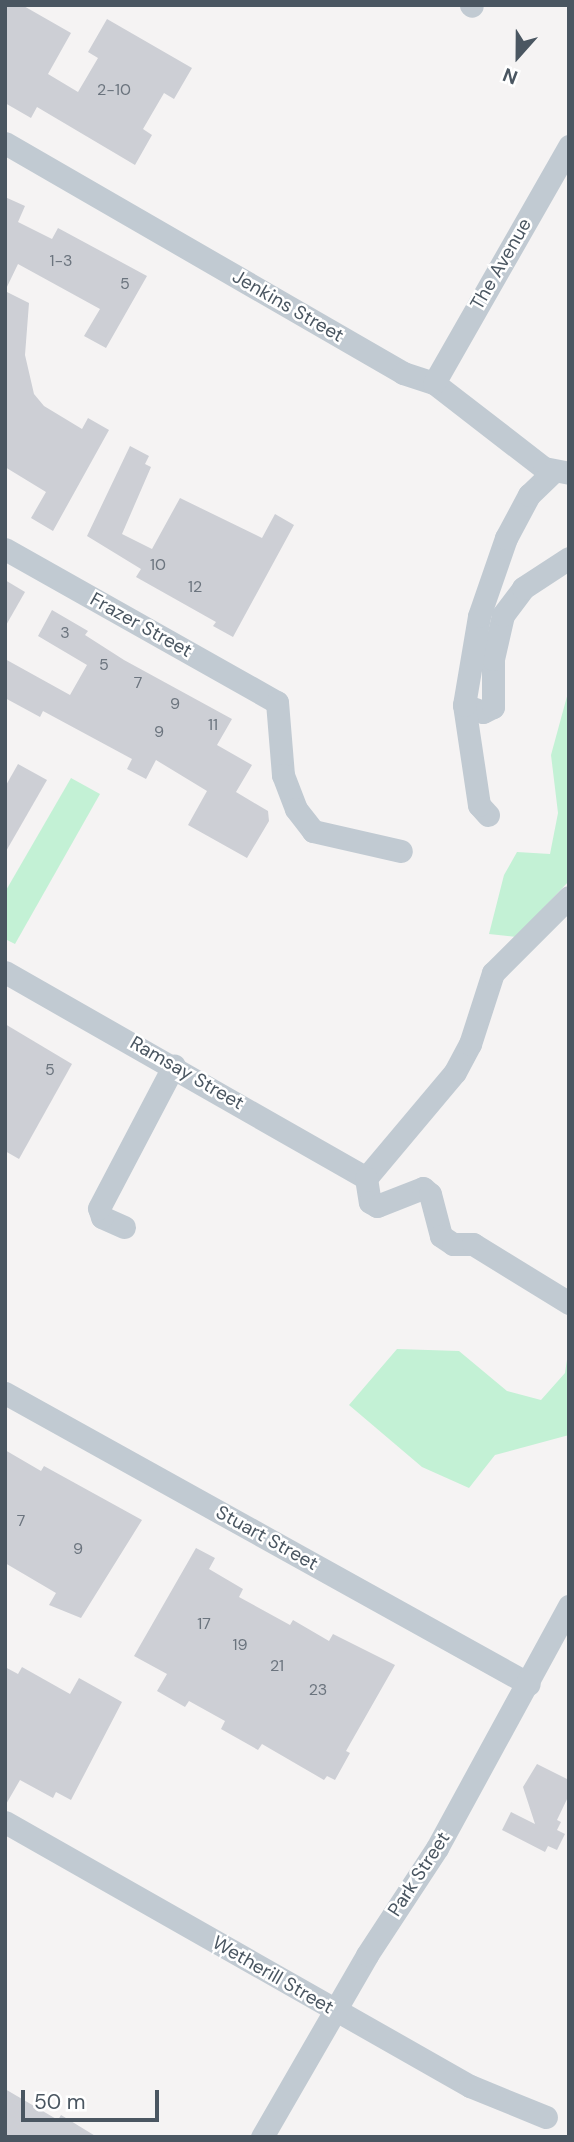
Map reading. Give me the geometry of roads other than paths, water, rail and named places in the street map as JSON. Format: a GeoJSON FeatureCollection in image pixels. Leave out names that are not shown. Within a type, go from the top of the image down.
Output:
{"type":"FeatureCollection","features":[{"type":"Feature","properties":{"kind":"street","name":"Jenkins Street"},"geometry":{"type":"LineString","coordinates":[[5,143],[403,373],[433,383],[531,459],[563,472]]}},
{"type":"Feature","properties":{"kind":"street","name":"The Avenue"},"geometry":{"type":"LineString","coordinates":[[433,383],[569,146]]}},
{"type":"Feature","properties":{"kind":"street"},"geometry":{"type":"LineString","coordinates":[[488,815],[479,805],[464,705],[479,616],[506,538],[528,495],[563,472]]}},
{"type":"Feature","properties":{"kind":"street","name":"Frazer Street"},"geometry":{"type":"LineString","coordinates":[[5,549],[277,702],[283,775],[296,808],[313,831],[401,851]]}},
{"type":"Feature","properties":{"kind":"street"},"geometry":{"type":"LineString","coordinates":[[464,705],[483,712],[493,707],[492,659],[503,615],[523,588],[569,558]]}},
{"type":"Feature","properties":{"kind":"street"},"geometry":{"type":"LineString","coordinates":[[569,897],[493,973],[470,1044],[455,1072],[366,1178],[370,1202],[377,1206],[423,1188],[430,1194],[441,1236],[453,1244],[473,1244],[569,1303]]}},
{"type":"Feature","properties":{"kind":"street","name":"Ramsay Street"},"geometry":{"type":"LineString","coordinates":[[5,972],[174,1065],[366,1178]]}},
{"type":"Feature","properties":{"kind":"street"},"geometry":{"type":"LineString","coordinates":[[124,1227],[102,1217],[99,1208],[174,1065]]}},
{"type":"Feature","properties":{"kind":"street","name":"Stuart Street"},"geometry":{"type":"LineString","coordinates":[[5,1393],[529,1684]]}},
{"type":"Feature","properties":{"kind":"street","name":"Park Street"},"geometry":{"type":"LineString","coordinates":[[262,2137],[335,2010],[437,1849],[569,1606]]}},
{"type":"Feature","properties":{"kind":"street","name":"Wetherill Street"},"geometry":{"type":"LineString","coordinates":[[5,1822],[470,2086],[546,2117]]}}]}
